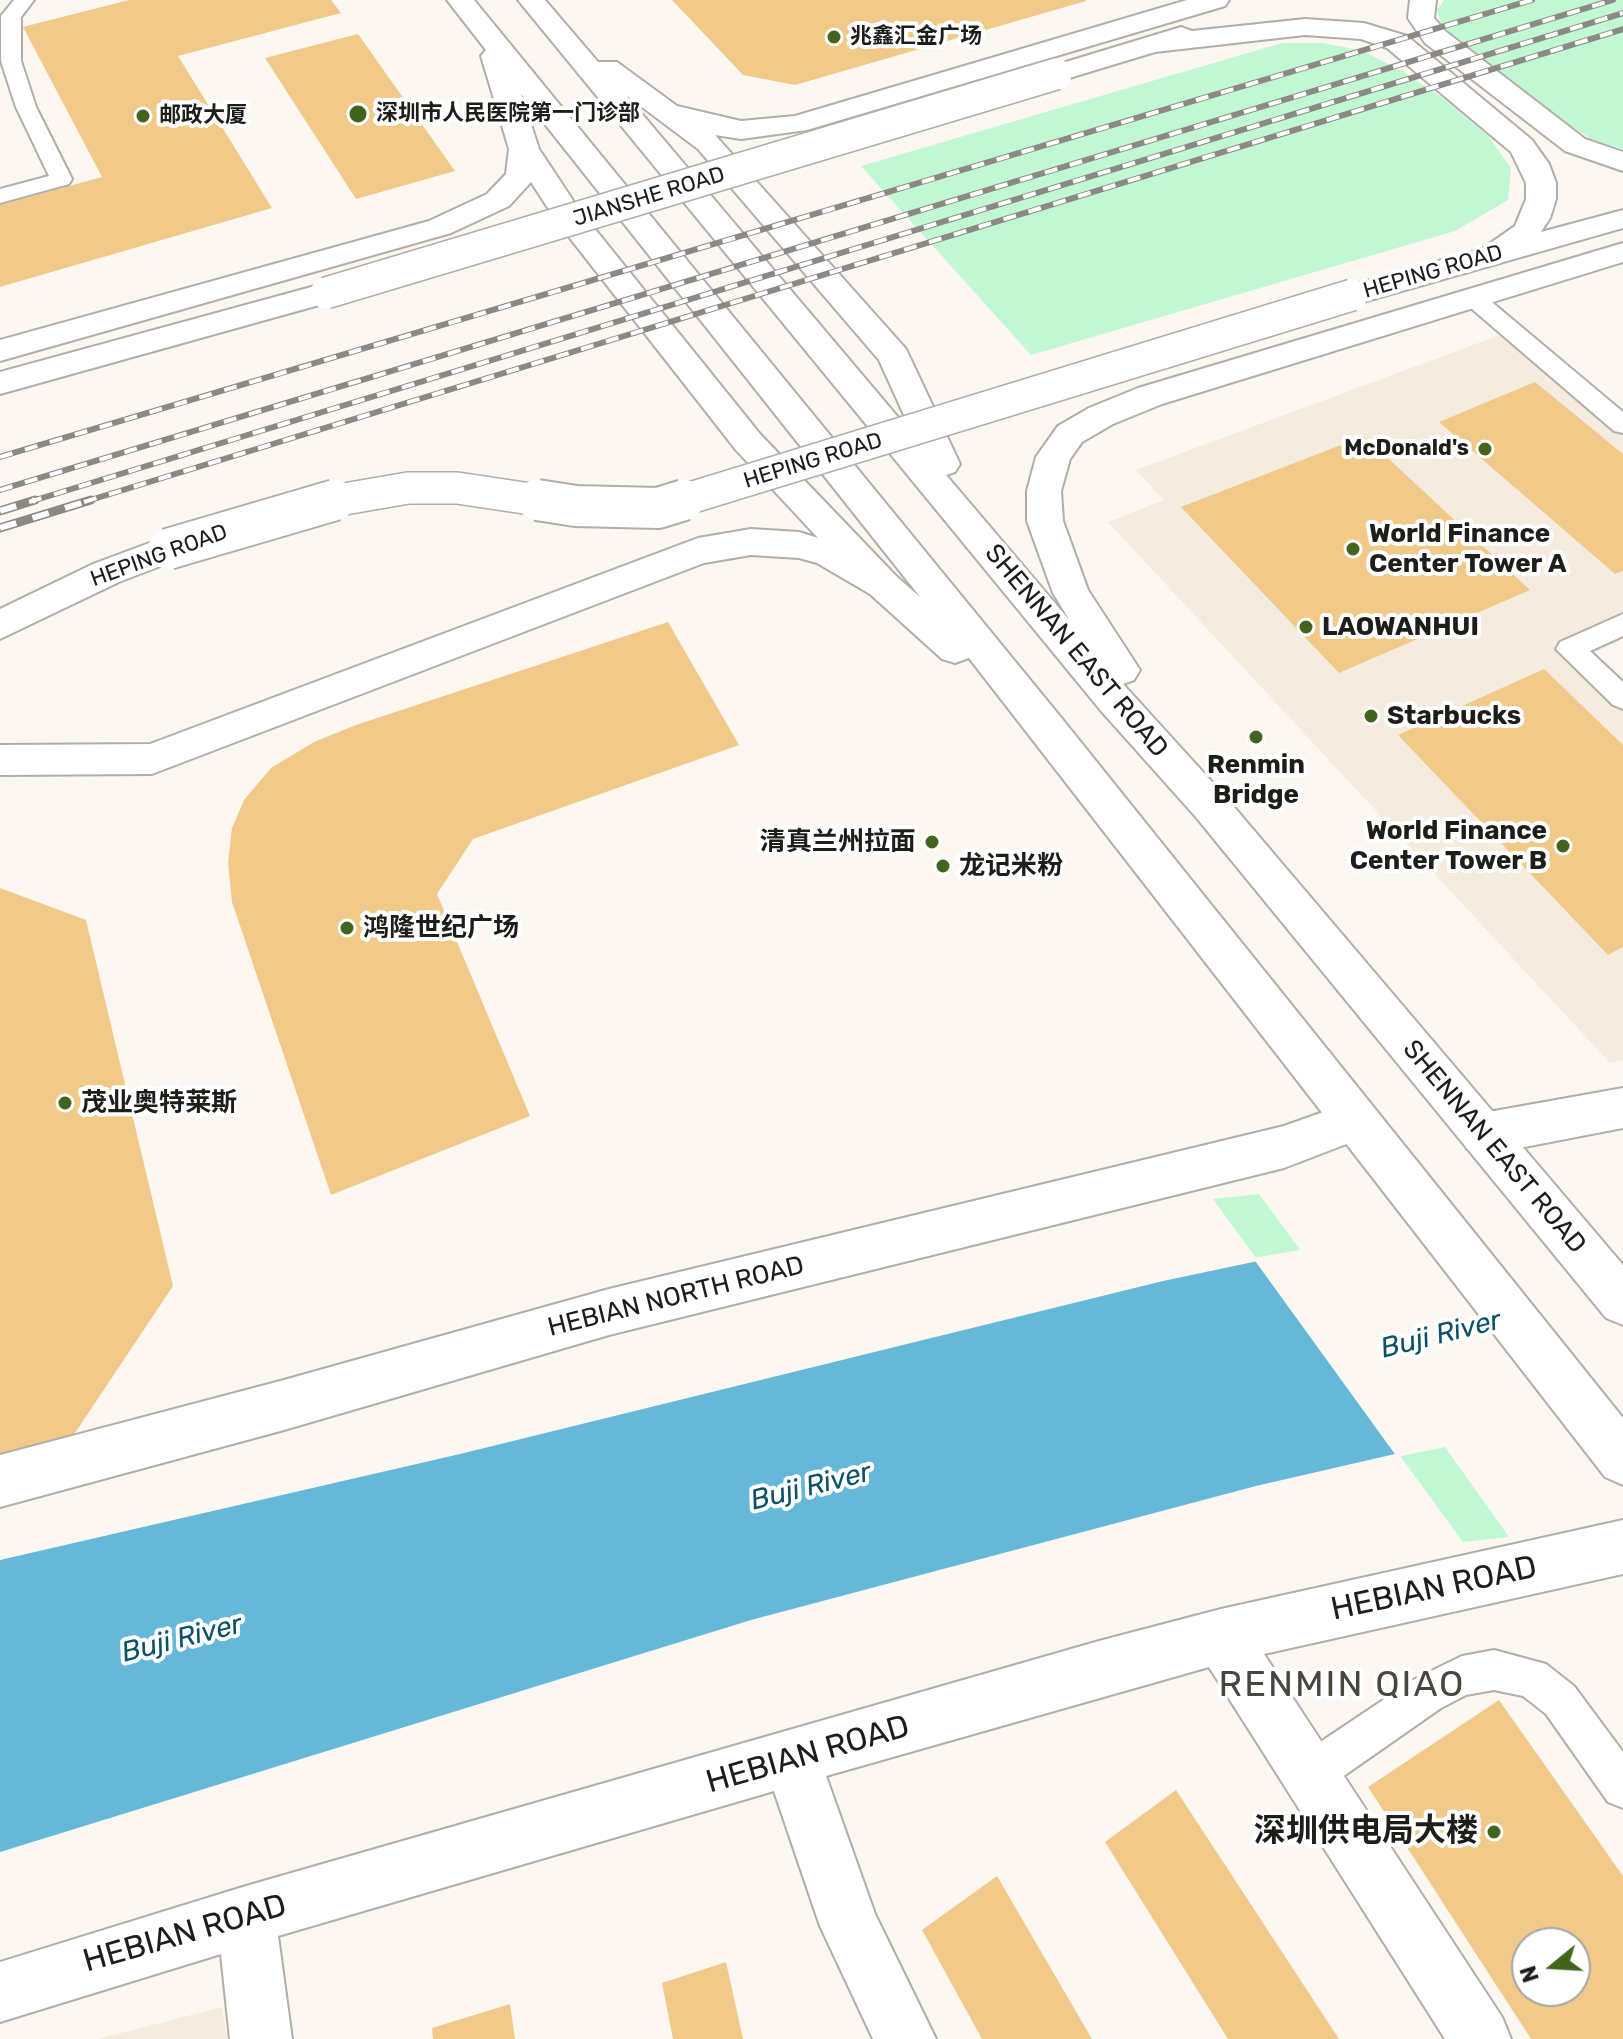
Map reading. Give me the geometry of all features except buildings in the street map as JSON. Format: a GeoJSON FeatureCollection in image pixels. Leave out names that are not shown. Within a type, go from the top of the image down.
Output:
{"type":"FeatureCollection","features":[{"type":"Feature","properties":{"kind":"main road"},"geometry":{"type":"LineString","coordinates":[[460,0],[1049,731],[1623,1459]]}},
{"type":"Feature","properties":{"kind":"main road","name":"SHENNAN EAST ROAD"},"geometry":{"type":"LineString","coordinates":[[531,0],[1116,702],[1209,805],[1623,1302]]}},
{"type":"Feature","properties":{"kind":"main road"},"geometry":{"type":"LineString","coordinates":[[657,103],[686,117],[741,130],[797,124],[1216,0]]}},
{"type":"Feature","properties":{"kind":"main road"},"geometry":{"type":"LineString","coordinates":[[1423,0],[1421,18],[1435,37],[1575,145],[1623,162]]}},
{"type":"Feature","properties":{"kind":"main road","name":"JIANSHE ROAD"},"geometry":{"type":"LineString","coordinates":[[0,383],[326,293],[1280,4]]}},
{"type":"Feature","properties":{"kind":"main road"},"geometry":{"type":"LineString","coordinates":[[1153,44],[1305,27],[1364,31],[1397,42],[1494,121],[1522,146],[1534,164],[1541,183],[1541,199],[1535,218],[1526,232],[1492,256]]}},
{"type":"Feature","properties":{"kind":"main road"},"geometry":{"type":"LineString","coordinates":[[560,34],[708,143],[894,356],[972,528]]}},
{"type":"Feature","properties":{"kind":"main road"},"geometry":{"type":"LineString","coordinates":[[490,38],[524,149],[566,213],[748,442],[883,585],[1049,731]]}},
{"type":"Feature","properties":{"kind":"main road"},"geometry":{"type":"LineString","coordinates":[[0,351],[440,227],[486,206],[514,185],[521,174],[524,149]]}},
{"type":"Feature","properties":{"kind":"main road","name":"HEPING ROAD"},"geometry":{"type":"LineString","coordinates":[[0,625],[106,573],[168,549],[356,495],[408,488],[457,488],[576,506],[658,508],[1352,295],[1623,219]]}},
{"type":"Feature","properties":{"kind":"main road"},"geometry":{"type":"LineString","coordinates":[[1209,805],[1071,593],[1045,521],[1044,491],[1053,457],[1070,434],[1101,416],[1150,396],[1623,252]]}},
{"type":"Feature","properties":{"kind":"main road"},"geometry":{"type":"LineString","coordinates":[[0,760],[152,759],[679,556],[707,549],[751,542],[799,545],[830,554],[883,585]]}},
{"type":"Feature","properties":{"kind":"main road"},"geometry":{"type":"LineString","coordinates":[[1483,1134],[1623,1108]]}},
{"type":"Feature","properties":{"kind":"main road","name":"HEBIAN NORTH ROAD"},"geometry":{"type":"LineString","coordinates":[[0,1481],[284,1405],[609,1312],[1284,1147],[1354,1121]]}},
{"type":"Feature","properties":{"kind":"main road","name":"HEBIAN ROAD"},"geometry":{"type":"LineString","coordinates":[[0,1992],[246,1916],[1099,1669],[1221,1636],[1623,1547]]}},
{"type":"Feature","properties":{"kind":"main road"},"geometry":{"type":"LineString","coordinates":[[1221,1636],[1480,2039]]}},
{"type":"Feature","properties":{"kind":"main road"},"geometry":{"type":"LineString","coordinates":[[792,1760],[850,1926],[905,2039]]}},
{"type":"Feature","properties":{"kind":"main road"},"geometry":{"type":"LineString","coordinates":[[246,1916],[261,2039]]}},
{"type":"Feature","properties":{"kind":"lane"},"geometry":{"type":"LineString","coordinates":[[0,196],[61,179],[26,107],[11,61],[11,16],[24,0]]}},
{"type":"Feature","properties":{"kind":"lane"},"geometry":{"type":"LineString","coordinates":[[1473,298],[1623,425]]}},
{"type":"Feature","properties":{"kind":"lane"},"geometry":{"type":"LineString","coordinates":[[1623,624],[1570,649],[1623,698]]}},
{"type":"Feature","properties":{"kind":"lane"},"geometry":{"type":"LineString","coordinates":[[1310,1774],[1427,1694],[1462,1676],[1494,1670],[1532,1678],[1560,1700],[1623,1787]]}},
{"type":"Feature","properties":{"kind":"shaded area"},"geometry":{"type":"Polygon","coordinates":[[[1519,328],[1623,412],[1623,639],[1595,653],[1623,679],[1623,1060],[1610,1063],[1108,522],[1164,500],[1136,470],[1519,328]]]}},
{"type":"Feature","properties":{"kind":"shaded area"},"geometry":{"type":"Polygon","coordinates":[[[222,2007],[227,2039],[98,2039],[222,2007]]]}},
{"type":"Feature","properties":{"kind":"green space"},"geometry":{"type":"Polygon","coordinates":[[[1444,0],[1623,0],[1623,149],[1591,139],[1557,117],[1442,26],[1437,10],[1444,0]]]}},
{"type":"Feature","properties":{"kind":"green space"},"geometry":{"type":"Polygon","coordinates":[[[1282,43],[1323,43],[1363,51],[1402,71],[1444,99],[1488,136],[1511,168],[1508,200],[1455,231],[1031,355],[861,166],[1282,43]]]}},
{"type":"Feature","properties":{"kind":"green space"},"geometry":{"type":"Polygon","coordinates":[[[1259,1194],[1509,1537],[1463,1542],[1213,1199],[1259,1194]]]}},
{"type":"Feature","properties":{"kind":"water","name":"Buji River"},"geometry":{"type":"Polygon","coordinates":[[[1258,1261],[1486,1433],[1256,1486],[751,1620],[0,1852],[0,1560],[460,1454],[1163,1281],[1258,1261]]]}},
{"type":"Feature","properties":{"kind":"pier"},"geometry":{"type":"Polygon","coordinates":[[[1623,1195],[1623,1410],[1397,1457],[1253,1258],[1623,1195]]]}},
{"type":"Feature","properties":{"kind":"railway"},"geometry":{"type":"LineString","coordinates":[[0,457],[1532,0]]}},
{"type":"Feature","properties":{"kind":"railway"},"geometry":{"type":"LineString","coordinates":[[0,490],[1613,0]]}},
{"type":"Feature","properties":{"kind":"railway"},"geometry":{"type":"LineString","coordinates":[[29,502],[1623,13]]}},
{"type":"Feature","properties":{"kind":"railway"},"geometry":{"type":"LineString","coordinates":[[84,502],[1623,29]]}},
{"type":"Feature","properties":{"kind":"railway"},"geometry":{"type":"LineString","coordinates":[[0,511],[35,500]]}},
{"type":"Feature","properties":{"kind":"railway"},"geometry":{"type":"LineString","coordinates":[[0,528],[91,500]]}},
{"type":"Feature","properties":{"kind":"place","name":"兆鑫汇金广场"},"geometry":{"type":"Point","coordinates":[834,37]}},
{"type":"Feature","properties":{"kind":"place","name":"深圳市人民医院第一门诊部"},"geometry":{"type":"Point","coordinates":[358,114]}},
{"type":"Feature","properties":{"kind":"place","name":"邮政大厦"},"geometry":{"type":"Point","coordinates":[143,116]}},
{"type":"Feature","properties":{"kind":"place","name":"McDonald's"},"geometry":{"type":"Point","coordinates":[1485,449]}},
{"type":"Feature","properties":{"kind":"place","name":"World Finance Center Tower A"},"geometry":{"type":"Point","coordinates":[1353,549]}},
{"type":"Feature","properties":{"kind":"place","name":"LAOWANHUI"},"geometry":{"type":"Point","coordinates":[1306,627]}},
{"type":"Feature","properties":{"kind":"place","name":"Starbucks"},"geometry":{"type":"Point","coordinates":[1371,716]}},
{"type":"Feature","properties":{"kind":"place","name":"Renmin Bridge"},"geometry":{"type":"Point","coordinates":[1256,737]}},
{"type":"Feature","properties":{"kind":"place","name":"清真兰州拉面"},"geometry":{"type":"Point","coordinates":[932,842]}},
{"type":"Feature","properties":{"kind":"place","name":"World Finance Center Tower B"},"geometry":{"type":"Point","coordinates":[1563,846]}},
{"type":"Feature","properties":{"kind":"place","name":"龙记米粉"},"geometry":{"type":"Point","coordinates":[943,866]}},
{"type":"Feature","properties":{"kind":"place","name":"鸿隆世纪广场"},"geometry":{"type":"Point","coordinates":[347,928]}},
{"type":"Feature","properties":{"kind":"place","name":"茂业奥特莱斯"},"geometry":{"type":"Point","coordinates":[65,1103]}},
{"type":"Feature","properties":{"kind":"place","name":"深圳供电局大楼"},"geometry":{"type":"Point","coordinates":[1494,1832]}},
{"type":"Feature","properties":{"kind":"district","name":"RENMIN QIAO"},"geometry":{"type":"Point","coordinates":[1342,1686]}}]}
